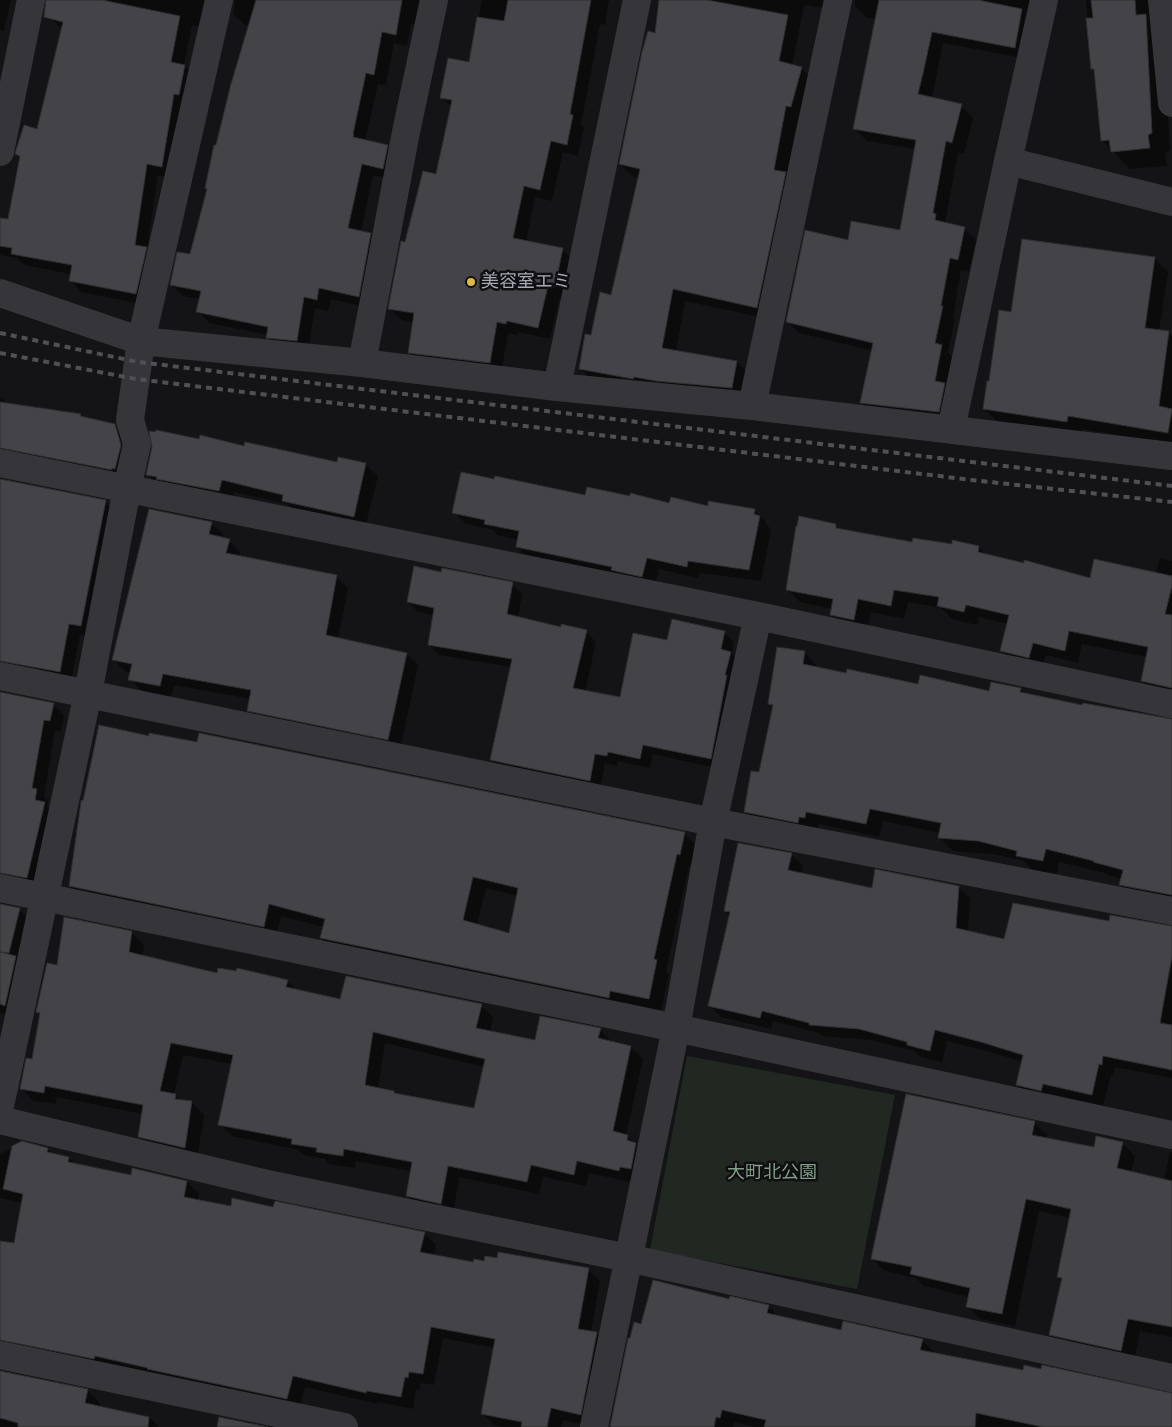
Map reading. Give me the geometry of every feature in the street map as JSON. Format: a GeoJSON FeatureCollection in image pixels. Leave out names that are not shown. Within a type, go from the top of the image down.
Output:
{"type":"FeatureCollection","features":[{"type":"Feature","properties":{"kind":"street"},"geometry":{"type":"LineString","coordinates":[[0,152],[31,0]]}},
{"type":"Feature","properties":{"kind":"street"},"geometry":{"type":"LineString","coordinates":[[0,1106],[88,693],[137,444],[130,420],[141,341],[219,0]]}},
{"type":"Feature","properties":{"kind":"street"},"geometry":{"type":"LineString","coordinates":[[362,363],[406,132],[434,0]]}},
{"type":"Feature","properties":{"kind":"street"},"geometry":{"type":"LineString","coordinates":[[557,387],[636,0]]}},
{"type":"Feature","properties":{"kind":"street"},"geometry":{"type":"LineString","coordinates":[[752,406],[838,0]]}},
{"type":"Feature","properties":{"kind":"street"},"geometry":{"type":"LineString","coordinates":[[951,429],[1044,0]]}},
{"type":"Feature","properties":{"kind":"street"},"geometry":{"type":"LineString","coordinates":[[1162,0],[1172,103]]}},
{"type":"Feature","properties":{"kind":"street"},"geometry":{"type":"LineString","coordinates":[[1008,161],[1172,202]]}},
{"type":"Feature","properties":{"kind":"street"},"geometry":{"type":"LineString","coordinates":[[0,293],[141,341],[362,363],[557,387],[752,406],[1172,456]]}},
{"type":"Feature","properties":{"kind":"street"},"geometry":{"type":"LineString","coordinates":[[0,463],[758,616],[1172,704]]}},
{"type":"Feature","properties":{"kind":"street"},"geometry":{"type":"LineString","coordinates":[[594,1427],[676,1028],[713,822],[758,616]]}},
{"type":"Feature","properties":{"kind":"street"},"geometry":{"type":"LineString","coordinates":[[0,676],[713,822],[1172,911]]}},
{"type":"Feature","properties":{"kind":"street"},"geometry":{"type":"LineString","coordinates":[[0,888],[676,1028],[1172,1135]]}},
{"type":"Feature","properties":{"kind":"street"},"geometry":{"type":"LineString","coordinates":[[0,1120],[272,1185],[628,1258],[1172,1378]]}},
{"type":"Feature","properties":{"kind":"street"},"geometry":{"type":"LineString","coordinates":[[0,1355],[344,1427]]}},
{"type":"Feature","properties":{"kind":"green space","name":"大町北公園"},"geometry":{"type":"Polygon","coordinates":[[[687,1056],[895,1095],[857,1289],[650,1250],[687,1056]]]}},
{"type":"Feature","properties":{"kind":"building"},"geometry":{"type":"Polygon","coordinates":[[[46,0],[102,0],[180,16],[171,62],[185,65],[179,95],[174,94],[162,167],[147,164],[135,245],[147,247],[136,294],[69,281],[72,265],[11,254],[12,248],[0,246],[0,218],[8,219],[20,156],[15,154],[16,150],[24,125],[37,129],[63,22],[44,17],[46,0]]]}},
{"type":"Feature","properties":{"kind":"building"},"geometry":{"type":"Polygon","coordinates":[[[256,0],[402,0],[396,35],[382,32],[374,75],[366,73],[353,134],[353,137],[388,145],[383,169],[362,164],[348,228],[371,233],[359,297],[319,288],[317,300],[304,297],[297,341],[266,338],[268,327],[196,312],[201,291],[170,285],[177,252],[190,254],[207,189],[205,188],[214,145],[216,145],[231,84],[256,0]]]}},
{"type":"Feature","properties":{"kind":"building"},"geometry":{"type":"Polygon","coordinates":[[[508,0],[591,0],[570,114],[573,115],[567,145],[551,141],[540,190],[524,186],[513,238],[563,248],[555,287],[548,286],[538,328],[507,321],[506,324],[497,322],[490,363],[408,353],[414,313],[388,309],[401,241],[405,242],[423,171],[436,174],[452,100],[440,98],[448,58],[469,62],[477,17],[504,21],[508,0]]]}},
{"type":"Feature","properties":{"kind":"building"},"geometry":{"type":"Polygon","coordinates":[[[659,0],[707,0],[788,15],[779,61],[802,67],[791,107],[786,106],[774,170],[786,172],[757,308],[673,289],[662,348],[737,361],[732,388],[656,381],[634,377],[633,379],[579,369],[585,334],[591,335],[600,292],[611,295],[640,169],[619,164],[642,52],[648,31],[655,33],[659,0]]]}},
{"type":"Feature","properties":{"kind":"building"},"geometry":{"type":"Polygon","coordinates":[[[879,0],[978,0],[1022,9],[1015,48],[932,32],[918,94],[962,104],[952,143],[946,141],[933,213],[936,214],[935,220],[965,227],[958,260],[950,258],[935,343],[942,345],[935,381],[945,383],[939,412],[860,403],[873,343],[786,322],[805,230],[848,240],[851,221],[900,230],[916,140],[853,129],[879,0]]]}},
{"type":"Feature","properties":{"kind":"building"},"geometry":{"type":"Polygon","coordinates":[[[1091,0],[1135,0],[1136,15],[1146,14],[1152,133],[1148,135],[1150,148],[1111,152],[1109,140],[1101,141],[1094,69],[1091,69],[1086,18],[1093,18],[1091,0]]]}},
{"type":"Feature","properties":{"kind":"building"},"geometry":{"type":"Polygon","coordinates":[[[1022,239],[1155,257],[1145,328],[1169,331],[1159,406],[1172,409],[1168,433],[1068,416],[1067,422],[983,409],[999,310],[1011,312],[1022,239]]]}},
{"type":"Feature","properties":{"kind":"building"},"geometry":{"type":"Polygon","coordinates":[[[0,402],[81,414],[80,416],[115,424],[121,445],[115,469],[112,468],[112,470],[0,448],[0,402]]]}},
{"type":"Feature","properties":{"kind":"building"},"geometry":{"type":"Polygon","coordinates":[[[156,430],[199,439],[200,435],[244,446],[245,442],[337,462],[338,457],[366,463],[354,517],[282,501],[283,495],[222,480],[219,491],[156,479],[157,477],[146,475],[152,447],[149,431],[156,432],[156,430]]]}},
{"type":"Feature","properties":{"kind":"building"},"geometry":{"type":"Polygon","coordinates":[[[461,472],[494,479],[495,476],[585,495],[587,487],[630,496],[630,493],[669,503],[671,497],[708,506],[708,501],[755,509],[754,514],[760,516],[749,570],[688,561],[687,567],[647,558],[642,577],[611,570],[612,567],[516,547],[519,531],[484,524],[485,520],[452,513],[461,472]]]}},
{"type":"Feature","properties":{"kind":"building"},"geometry":{"type":"Polygon","coordinates":[[[0,479],[106,500],[81,626],[69,624],[60,672],[0,661],[0,479]]]}},
{"type":"Feature","properties":{"kind":"building"},"geometry":{"type":"Polygon","coordinates":[[[149,509],[212,522],[209,534],[230,539],[226,553],[337,575],[326,635],[407,653],[388,740],[247,711],[251,690],[163,674],[160,686],[128,680],[132,664],[112,660],[149,509]]]}},
{"type":"Feature","properties":{"kind":"building"},"geometry":{"type":"Polygon","coordinates":[[[799,516],[836,524],[836,528],[912,542],[913,538],[952,544],[952,540],[979,546],[978,552],[1024,563],[1024,560],[1090,578],[1094,559],[1172,576],[1172,586],[1165,614],[1172,615],[1172,688],[1141,681],[1148,647],[1069,631],[1065,651],[1033,643],[1029,658],[1000,651],[1009,615],[966,605],[964,612],[937,606],[939,597],[894,590],[891,606],[858,599],[854,620],[830,615],[833,599],[786,590],[799,516]]]}},
{"type":"Feature","properties":{"kind":"building"},"geometry":{"type":"Polygon","coordinates":[[[414,566],[441,572],[442,568],[513,582],[507,614],[561,627],[561,624],[587,630],[573,688],[620,697],[633,633],[667,640],[672,619],[725,631],[721,649],[731,652],[725,675],[727,675],[711,759],[643,745],[640,759],[608,752],[607,756],[595,754],[590,781],[490,760],[512,659],[428,645],[434,608],[407,602],[414,566]]]}},
{"type":"Feature","properties":{"kind":"building"},"geometry":{"type":"Polygon","coordinates":[[[777,647],[805,651],[803,664],[846,673],[847,669],[918,684],[920,675],[989,691],[991,682],[1021,688],[1020,692],[1082,705],[1083,703],[1172,719],[1172,895],[1119,885],[1123,870],[1094,861],[1046,849],[1043,861],[1016,856],[1017,851],[978,841],[938,838],[941,823],[870,809],[866,824],[806,812],[805,818],[799,817],[798,823],[744,812],[751,771],[759,772],[773,705],[768,704],[777,647]]]}},
{"type":"Feature","properties":{"kind":"building"},"geometry":{"type":"Polygon","coordinates":[[[0,692],[54,703],[50,721],[44,720],[32,788],[37,789],[35,800],[45,802],[27,878],[0,873],[0,692]]]}},
{"type":"Feature","properties":{"kind":"building"},"geometry":{"type":"Polygon","coordinates":[[[99,725],[149,736],[149,733],[197,742],[199,733],[685,832],[680,855],[677,854],[654,959],[657,960],[649,999],[610,991],[609,998],[320,938],[325,919],[269,904],[264,927],[69,886],[81,800],[83,801],[99,725]],[[473,877],[463,920],[509,933],[518,888],[473,877]]]}},
{"type":"Feature","properties":{"kind":"building"},"geometry":{"type":"Polygon","coordinates":[[[738,843],[792,853],[788,870],[872,888],[875,869],[959,886],[956,928],[1004,939],[1013,903],[1109,921],[1110,915],[1172,926],[1172,956],[1160,1023],[1172,1025],[1172,1070],[1103,1056],[1102,1065],[1099,1064],[1092,1095],[1043,1084],[1041,1091],[1016,1085],[1023,1055],[935,1030],[930,1051],[907,1045],[907,1042],[859,1029],[809,1025],[809,1023],[762,1011],[760,1018],[708,1006],[730,912],[724,911],[738,843]]]}},
{"type":"Feature","properties":{"kind":"building"},"geometry":{"type":"Polygon","coordinates":[[[0,904],[20,908],[9,953],[0,952],[0,904]]]}},
{"type":"Feature","properties":{"kind":"building"},"geometry":{"type":"Polygon","coordinates":[[[64,917],[132,931],[129,952],[217,973],[218,968],[236,971],[237,968],[288,980],[286,987],[340,999],[346,976],[482,1004],[476,1028],[535,1040],[540,1016],[601,1028],[598,1038],[631,1046],[613,1131],[628,1135],[627,1140],[636,1143],[631,1169],[620,1167],[619,1171],[577,1161],[574,1175],[531,1165],[527,1182],[448,1166],[441,1204],[406,1196],[412,1162],[344,1149],[343,1156],[316,1152],[317,1148],[291,1144],[292,1139],[218,1125],[233,1055],[171,1043],[160,1091],[176,1094],[175,1099],[192,1101],[185,1148],[138,1137],[143,1105],[45,1086],[44,1093],[20,1089],[26,1058],[32,1059],[40,1013],[36,1012],[47,963],[57,965],[64,917]],[[373,1032],[365,1085],[394,1091],[394,1093],[474,1108],[485,1059],[373,1032]]]}},
{"type":"Feature","properties":{"kind":"building"},"geometry":{"type":"Polygon","coordinates":[[[0,952],[16,956],[5,1006],[0,1004],[0,952]]]}},
{"type":"Feature","properties":{"kind":"building"},"geometry":{"type":"Polygon","coordinates":[[[906,1094],[1035,1121],[1032,1135],[1094,1147],[1096,1136],[1123,1142],[1117,1168],[1172,1181],[1172,1327],[1128,1319],[1121,1351],[1049,1335],[1062,1278],[1057,1277],[1071,1209],[1026,1199],[1002,1314],[966,1307],[970,1288],[910,1274],[912,1267],[871,1259],[906,1094]]]}},
{"type":"Feature","properties":{"kind":"building"},"geometry":{"type":"Polygon","coordinates":[[[22,1141],[48,1148],[47,1152],[69,1157],[68,1162],[131,1175],[132,1168],[187,1181],[184,1197],[231,1206],[232,1198],[273,1207],[275,1201],[425,1232],[420,1252],[473,1262],[474,1259],[484,1261],[485,1256],[497,1258],[498,1252],[589,1268],[578,1329],[597,1332],[581,1415],[551,1408],[547,1427],[521,1427],[522,1422],[481,1414],[495,1339],[431,1327],[423,1374],[409,1372],[408,1378],[405,1377],[401,1397],[367,1391],[366,1393],[293,1376],[287,1399],[95,1356],[94,1359],[0,1340],[0,1241],[14,1243],[23,1194],[3,1189],[12,1146],[22,1141]]]}},
{"type":"Feature","properties":{"kind":"building"},"geometry":{"type":"Polygon","coordinates":[[[653,1280],[729,1299],[730,1296],[769,1305],[767,1313],[841,1330],[843,1321],[923,1339],[920,1350],[1023,1370],[1024,1365],[1041,1369],[1042,1365],[1172,1393],[1172,1427],[1043,1427],[976,1413],[975,1427],[764,1427],[766,1420],[722,1410],[720,1418],[716,1417],[714,1427],[610,1427],[628,1338],[630,1338],[634,1322],[641,1324],[653,1280]]]}},
{"type":"Feature","properties":{"kind":"building"},"geometry":{"type":"Polygon","coordinates":[[[0,1371],[88,1389],[85,1403],[149,1417],[148,1427],[18,1427],[18,1423],[0,1418],[0,1371]]]}},
{"type":"Feature","properties":{"kind":"building"},"geometry":{"type":"Polygon","coordinates":[[[219,1417],[268,1427],[217,1427],[219,1417]]]}},
{"type":"Feature","properties":{"kind":"railway"},"geometry":{"type":"LineString","coordinates":[[0,333],[138,362],[1172,486]]}},
{"type":"Feature","properties":{"kind":"railway"},"geometry":{"type":"LineString","coordinates":[[0,353],[136,379],[972,480],[1172,502]]}},
{"type":"Feature","properties":{"kind":"place","name":"美容室エミ"},"geometry":{"type":"Point","coordinates":[471,282]}}]}
